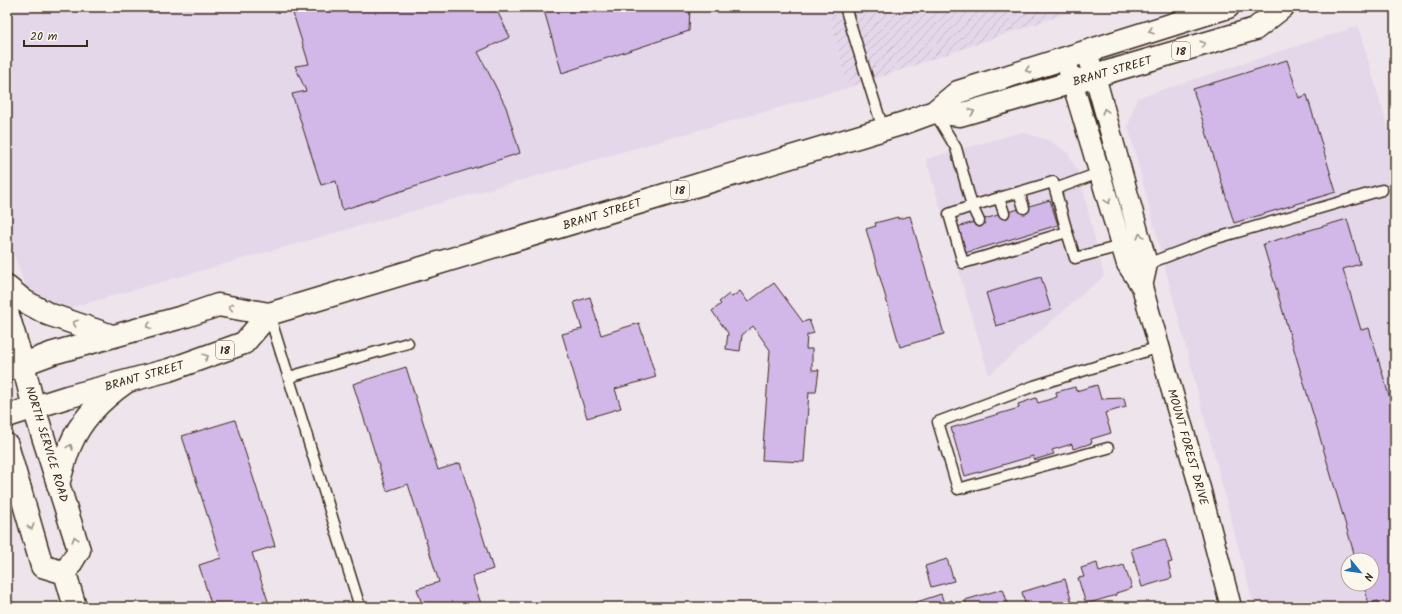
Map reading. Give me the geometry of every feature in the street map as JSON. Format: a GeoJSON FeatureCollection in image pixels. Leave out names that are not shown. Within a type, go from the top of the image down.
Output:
{"type":"FeatureCollection","features":[{"type":"Feature","properties":{"kind":"main road","name":"BRANT STREET"},"geometry":{"type":"LineString","coordinates":[[15,367],[53,353],[186,316],[218,305],[269,314],[882,129],[934,112],[958,92],[1228,7]]}},
{"type":"Feature","properties":{"kind":"main road","name":"BRANT STREET"},"geometry":{"type":"LineString","coordinates":[[934,112],[960,115],[1255,29],[1283,7]]}},
{"type":"Feature","properties":{"kind":"main road"},"geometry":{"type":"LineString","coordinates":[[7,287],[24,301],[48,314],[112,336]]}},
{"type":"Feature","properties":{"kind":"main road","name":"NORTH SERVICE ROAD"},"geometry":{"type":"LineString","coordinates":[[7,312],[15,367],[34,408],[79,550],[64,573]]}},
{"type":"Feature","properties":{"kind":"main road","name":"BRANT STREET"},"geometry":{"type":"LineString","coordinates":[[7,416],[66,397],[169,370],[244,343],[269,314]]}},
{"type":"Feature","properties":{"kind":"main road"},"geometry":{"type":"LineString","coordinates":[[58,484],[70,445],[80,426],[107,396],[126,382]]}},
{"type":"Feature","properties":{"kind":"main road"},"geometry":{"type":"LineString","coordinates":[[7,445],[13,485],[42,566],[64,573],[75,607]]}},
{"type":"Feature","properties":{"kind":"street","name":"MOUNT FOREST DRIVE"},"geometry":{"type":"LineString","coordinates":[[1086,51],[1095,76],[1147,264],[1142,287]]}},
{"type":"Feature","properties":{"kind":"street","name":"MOUNT FOREST DRIVE"},"geometry":{"type":"LineString","coordinates":[[1065,58],[1127,264],[1142,287],[1200,488],[1229,606]]}},
{"type":"Feature","properties":{"kind":"lane"},"geometry":{"type":"LineString","coordinates":[[844,7],[882,129]]}},
{"type":"Feature","properties":{"kind":"lane"},"geometry":{"type":"LineString","coordinates":[[934,112],[956,148],[972,206],[979,221]]}},
{"type":"Feature","properties":{"kind":"lane"},"geometry":{"type":"LineString","coordinates":[[1054,189],[1099,173]]}},
{"type":"Feature","properties":{"kind":"lane"},"geometry":{"type":"LineString","coordinates":[[1067,232],[1013,243],[989,251],[963,263],[949,214],[1053,182],[1075,258],[1121,246]]}},
{"type":"Feature","properties":{"kind":"lane"},"geometry":{"type":"LineString","coordinates":[[1147,264],[1210,240],[1382,190]]}},
{"type":"Feature","properties":{"kind":"lane"},"geometry":{"type":"LineString","coordinates":[[1019,192],[1024,208]]}},
{"type":"Feature","properties":{"kind":"lane"},"geometry":{"type":"LineString","coordinates":[[999,198],[1004,213]]}},
{"type":"Feature","properties":{"kind":"lane"},"geometry":{"type":"LineString","coordinates":[[269,314],[360,607]]}},
{"type":"Feature","properties":{"kind":"lane"},"geometry":{"type":"LineString","coordinates":[[289,377],[408,342]]}},
{"type":"Feature","properties":{"kind":"lane"},"geometry":{"type":"LineString","coordinates":[[1108,448],[958,489],[938,422],[1034,386],[1159,347]]}},
{"type":"Feature","properties":{"kind":"shaded area"},"geometry":{"type":"Polygon","coordinates":[[[7,7],[827,7],[848,88],[37,317],[7,236],[7,7]]]}},
{"type":"Feature","properties":{"kind":"shaded area"},"geometry":{"type":"Polygon","coordinates":[[[827,7],[1085,7],[848,88],[827,7]]]}},
{"type":"Feature","properties":{"kind":"shaded area"},"geometry":{"type":"Polygon","coordinates":[[[1358,26],[1395,152],[1395,607],[1254,607],[1128,126],[1137,98],[1358,26]]]}},
{"type":"Feature","properties":{"kind":"shaded area"},"geometry":{"type":"Polygon","coordinates":[[[1022,132],[1050,141],[1068,153],[1079,174],[1104,276],[989,375],[926,159],[1022,132]]]}},
{"type":"Feature","properties":{"kind":"shaded area"},"geometry":{"type":"Polygon","coordinates":[[[7,566],[16,607],[7,607],[7,566]]]}},
{"type":"Feature","properties":{"kind":"building"},"geometry":{"type":"Polygon","coordinates":[[[291,7],[495,7],[510,37],[478,52],[506,107],[520,153],[342,210],[336,181],[321,185],[292,94],[306,91],[295,66],[309,64],[291,7]]]}},
{"type":"Feature","properties":{"kind":"building"},"geometry":{"type":"Polygon","coordinates":[[[543,7],[690,7],[689,31],[562,73],[543,7]]]}},
{"type":"Feature","properties":{"kind":"building"},"geometry":{"type":"Polygon","coordinates":[[[1287,60],[1299,98],[1307,95],[1336,192],[1234,223],[1193,89],[1287,60]]]}},
{"type":"Feature","properties":{"kind":"building"},"geometry":{"type":"Polygon","coordinates":[[[1050,200],[1058,225],[965,253],[957,227],[1050,200]]]}},
{"type":"Feature","properties":{"kind":"building"},"geometry":{"type":"Polygon","coordinates":[[[910,216],[944,334],[900,347],[866,229],[876,226],[875,223],[898,217],[898,219],[910,216]]]}},
{"type":"Feature","properties":{"kind":"building"},"geometry":{"type":"Polygon","coordinates":[[[1347,219],[1360,264],[1343,269],[1361,330],[1369,328],[1395,416],[1395,607],[1380,607],[1378,601],[1369,604],[1365,592],[1380,592],[1380,552],[1354,552],[1263,244],[1347,219]]]}},
{"type":"Feature","properties":{"kind":"building"},"geometry":{"type":"Polygon","coordinates":[[[1041,277],[1051,310],[996,326],[986,293],[1041,277]]]}},
{"type":"Feature","properties":{"kind":"building"},"geometry":{"type":"Polygon","coordinates":[[[774,283],[803,322],[809,320],[814,333],[807,335],[806,349],[812,349],[812,370],[819,370],[816,392],[809,392],[804,462],[762,460],[770,350],[753,326],[742,335],[740,351],[726,349],[728,333],[712,311],[721,304],[719,302],[729,294],[732,297],[740,291],[748,302],[774,283]]]}},
{"type":"Feature","properties":{"kind":"building"},"geometry":{"type":"Polygon","coordinates":[[[590,297],[601,335],[639,323],[656,377],[615,389],[621,408],[587,418],[562,334],[582,329],[574,302],[590,297]]]}},
{"type":"Feature","properties":{"kind":"building"},"geometry":{"type":"Polygon","coordinates":[[[406,367],[438,470],[460,463],[493,569],[472,576],[482,607],[423,607],[417,589],[439,582],[408,484],[387,491],[353,384],[406,367]]]}},
{"type":"Feature","properties":{"kind":"building"},"geometry":{"type":"Polygon","coordinates":[[[1097,385],[1101,399],[1124,398],[1126,407],[1105,413],[1111,433],[1091,439],[1092,443],[1073,449],[1072,444],[1052,450],[1054,454],[1034,460],[1033,456],[965,476],[951,428],[1019,408],[1018,404],[1036,398],[1038,403],[1057,397],[1056,392],[1075,387],[1076,391],[1097,385]]]}},
{"type":"Feature","properties":{"kind":"building"},"geometry":{"type":"Polygon","coordinates":[[[235,420],[275,546],[252,553],[270,607],[212,607],[199,565],[221,558],[182,436],[235,420]]]}},
{"type":"Feature","properties":{"kind":"building"},"geometry":{"type":"Polygon","coordinates":[[[1165,539],[1172,562],[1168,563],[1172,578],[1142,587],[1131,549],[1165,539]]]}},
{"type":"Feature","properties":{"kind":"building"},"geometry":{"type":"Polygon","coordinates":[[[947,559],[954,581],[931,587],[925,566],[947,559]]]}},
{"type":"Feature","properties":{"kind":"building"},"geometry":{"type":"Polygon","coordinates":[[[1097,563],[1099,572],[1124,565],[1132,588],[1116,593],[1116,595],[1086,604],[1078,578],[1084,577],[1081,568],[1097,563]]]}},
{"type":"Feature","properties":{"kind":"building"},"geometry":{"type":"Polygon","coordinates":[[[1065,579],[1073,606],[1026,607],[1022,592],[1065,579]]]}},
{"type":"Feature","properties":{"kind":"building"},"geometry":{"type":"Polygon","coordinates":[[[1003,589],[1009,607],[967,607],[965,600],[1003,589]]]}},
{"type":"Feature","properties":{"kind":"building"},"geometry":{"type":"Polygon","coordinates":[[[941,594],[944,603],[952,600],[954,607],[915,607],[914,603],[941,594]]]}},
{"type":"Feature","properties":{"kind":"building"},"geometry":{"type":"Polygon","coordinates":[[[835,603],[837,607],[825,607],[835,603]]]}}]}
